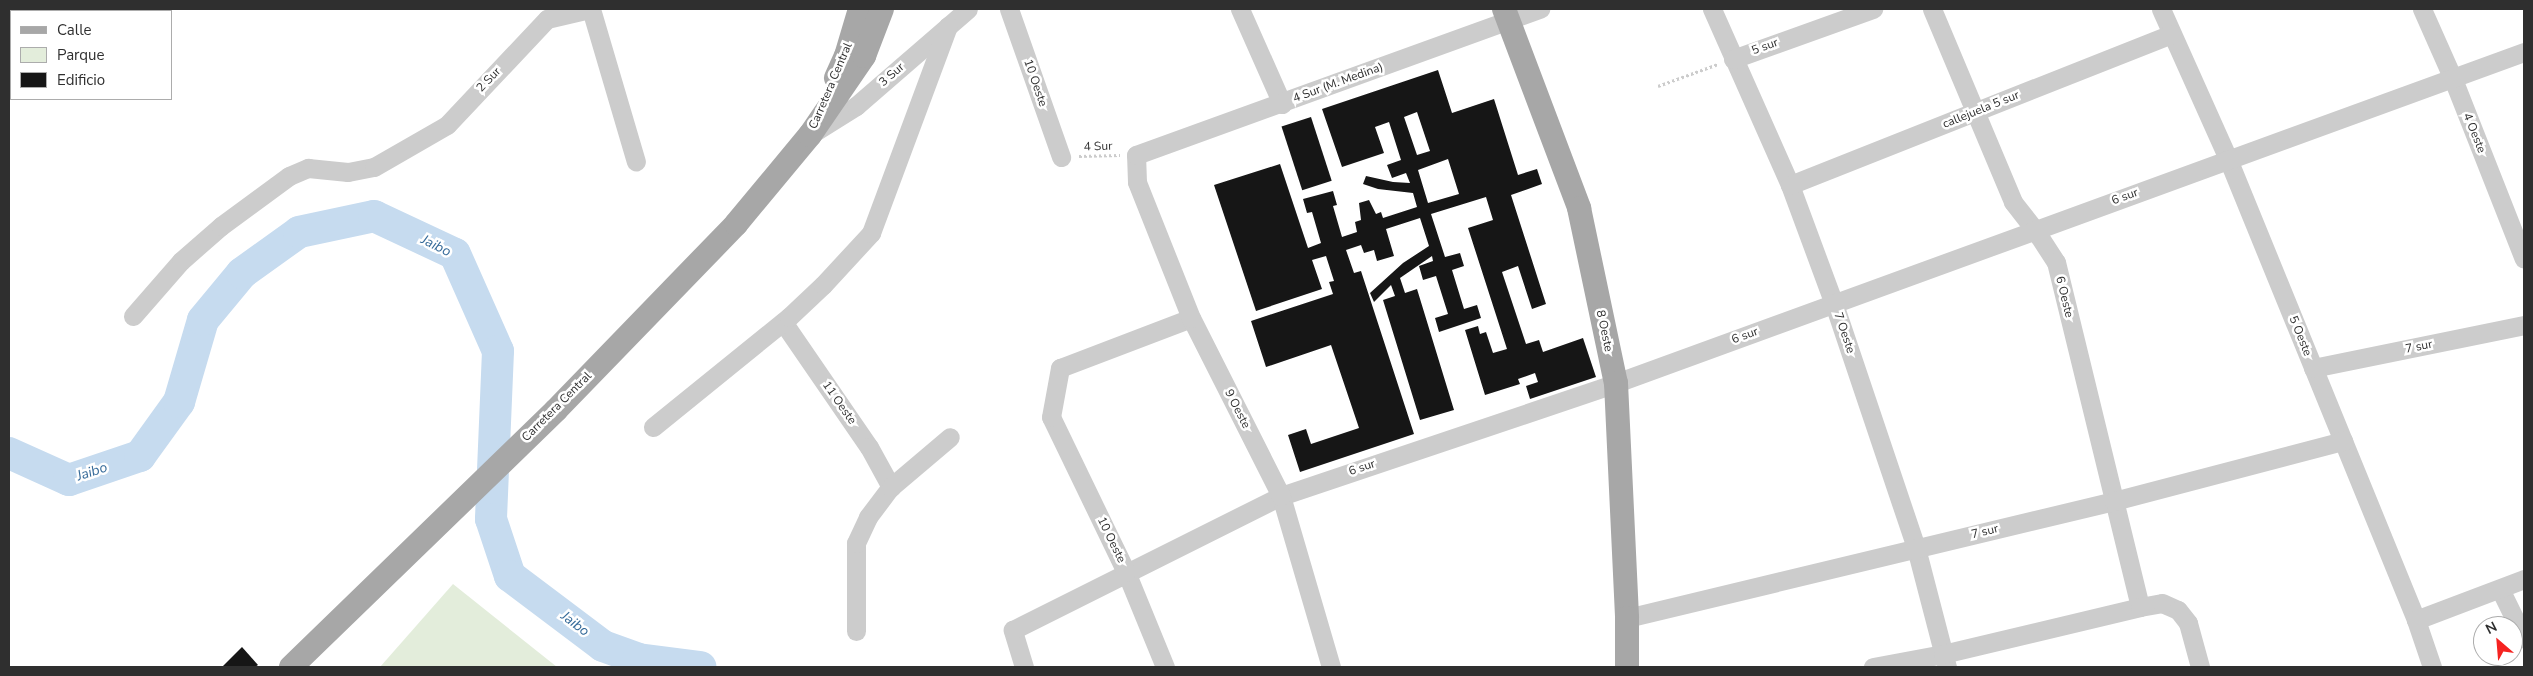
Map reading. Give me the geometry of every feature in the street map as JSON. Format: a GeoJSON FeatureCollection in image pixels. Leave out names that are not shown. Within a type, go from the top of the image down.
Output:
{"type":"FeatureCollection","features":[{"type":"Feature","properties":{"kind":"main road","name":"Carretera Central"},"geometry":{"type":"LineString","coordinates":[[810,135],[846,56],[860,9]]}},
{"type":"Feature","properties":{"kind":"main road","name":"Carretera Central"},"geometry":{"type":"LineString","coordinates":[[291,667],[556,410],[736,224],[810,135],[864,56],[882,9]]}},
{"type":"Feature","properties":{"kind":"main road","name":"8 Oeste"},"geometry":{"type":"LineString","coordinates":[[1507,14],[1578,208],[1616,383],[1627,618],[1627,667]]}},
{"type":"Feature","properties":{"kind":"street","name":"2 Sur"},"geometry":{"type":"LineString","coordinates":[[133,316],[181,261],[221,226],[289,176],[308,168],[348,172],[363,171],[374,167],[447,125],[547,19],[590,9]]}},
{"type":"Feature","properties":{"kind":"street"},"geometry":{"type":"LineString","coordinates":[[590,9],[636,162]]}},
{"type":"Feature","properties":{"kind":"street","name":"3 Sur"},"geometry":{"type":"LineString","coordinates":[[810,135],[856,106],[968,9]]}},
{"type":"Feature","properties":{"kind":"street","name":"10 Oeste"},"geometry":{"type":"LineString","coordinates":[[1009,9],[1061,157]]}},
{"type":"Feature","properties":{"kind":"street"},"geometry":{"type":"LineString","coordinates":[[1240,9],[1282,104]]}},
{"type":"Feature","properties":{"kind":"street","name":"4 Sur (M. Medina)"},"geometry":{"type":"LineString","coordinates":[[1136,156],[1282,104],[1507,14],[1540,9]]}},
{"type":"Feature","properties":{"kind":"street","name":"7 Oeste"},"geometry":{"type":"LineString","coordinates":[[1712,9],[1790,185],[1834,304],[1916,548],[1945,661]]}},
{"type":"Feature","properties":{"kind":"street","name":"5 sur"},"geometry":{"type":"LineString","coordinates":[[1733,59],[1873,9]]}},
{"type":"Feature","properties":{"kind":"street","name":"6 Oeste"},"geometry":{"type":"LineString","coordinates":[[1932,9],[2013,202],[2035,230],[2056,262],[2140,607]]}},
{"type":"Feature","properties":{"kind":"street","name":"5 Oeste"},"geometry":{"type":"LineString","coordinates":[[2161,9],[2228,160],[2416,620],[2432,667]]}},
{"type":"Feature","properties":{"kind":"street","name":"4 Oeste"},"geometry":{"type":"LineString","coordinates":[[2422,9],[2453,80],[2524,259]]}},
{"type":"Feature","properties":{"kind":"street"},"geometry":{"type":"LineString","coordinates":[[653,427],[783,322],[824,285],[871,233],[948,26]]}},
{"type":"Feature","properties":{"kind":"street","name":"callejuela 5 sur"},"geometry":{"type":"LineString","coordinates":[[1790,185],[1976,113],[2171,34]]}},
{"type":"Feature","properties":{"kind":"street","name":"6 sur"},"geometry":{"type":"LineString","coordinates":[[1024,667],[1013,630],[1281,496],[1616,383],[2453,80],[2524,52]]}},
{"type":"Feature","properties":{"kind":"street","name":"9 Oeste"},"geometry":{"type":"LineString","coordinates":[[1136,156],[1137,182],[1191,318],[1281,496],[1331,667]]}},
{"type":"Feature","properties":{"kind":"street","name":"10 Oeste"},"geometry":{"type":"LineString","coordinates":[[1164,667],[1126,572],[1051,416],[1060,368],[1191,318]]}},
{"type":"Feature","properties":{"kind":"street","name":"11 Oeste"},"geometry":{"type":"LineString","coordinates":[[783,322],[870,447],[890,487]]}},
{"type":"Feature","properties":{"kind":"street","name":"7 sur"},"geometry":{"type":"LineString","coordinates":[[2313,368],[2524,326]]}},
{"type":"Feature","properties":{"kind":"street"},"geometry":{"type":"LineString","coordinates":[[856,631],[856,543],[868,516],[890,487],[950,436]]}},
{"type":"Feature","properties":{"kind":"street","name":"7 sur"},"geometry":{"type":"LineString","coordinates":[[1627,618],[2114,501],[2342,441]]}},
{"type":"Feature","properties":{"kind":"street"},"geometry":{"type":"LineString","coordinates":[[2416,620],[2500,590],[2524,579]]}},
{"type":"Feature","properties":{"kind":"street"},"geometry":{"type":"LineString","coordinates":[[2500,590],[2524,638]]}},
{"type":"Feature","properties":{"kind":"street"},"geometry":{"type":"LineString","coordinates":[[1873,667],[1945,661],[2140,607],[2162,603],[2178,610],[2188,623],[2200,667]]}},
{"type":"Feature","properties":{"kind":"path"},"geometry":{"type":"LineString","coordinates":[[1658,86],[1733,59]]}},
{"type":"Feature","properties":{"kind":"path","name":"4 Sur"},"geometry":{"type":"LineString","coordinates":[[1061,157],[1136,156]]}},
{"type":"Feature","properties":{"kind":"green space"},"geometry":{"type":"Polygon","coordinates":[[[453,584],[557,667],[380,667],[453,584]]]}},
{"type":"Feature","properties":{"kind":"building"},"geometry":{"type":"Polygon","coordinates":[[[1438,70],[1452,113],[1494,99],[1518,175],[1537,169],[1542,184],[1511,195],[1546,304],[1532,309],[1518,266],[1502,272],[1526,344],[1539,340],[1543,352],[1583,338],[1596,377],[1530,399],[1526,386],[1538,382],[1535,373],[1518,379],[1520,384],[1485,395],[1465,330],[1478,326],[1480,334],[1486,332],[1493,353],[1507,349],[1468,228],[1493,220],[1486,197],[1431,214],[1445,257],[1460,253],[1464,266],[1452,270],[1464,309],[1477,305],[1481,318],[1439,332],[1435,318],[1448,314],[1436,276],[1423,280],[1419,266],[1433,261],[1432,256],[1400,278],[1405,293],[1417,289],[1454,410],[1420,420],[1383,300],[1395,296],[1391,285],[1374,302],[1370,293],[1403,263],[1429,246],[1420,218],[1386,229],[1394,256],[1377,261],[1374,250],[1364,253],[1361,245],[1346,250],[1354,273],[1361,271],[1414,434],[1300,472],[1288,435],[1306,429],[1311,444],[1359,428],[1331,345],[1266,367],[1251,321],[1333,294],[1329,282],[1334,281],[1326,256],[1312,260],[1322,289],[1256,311],[1214,185],[1280,164],[1308,248],[1321,243],[1312,212],[1307,213],[1303,199],[1333,191],[1337,205],[1333,206],[1342,237],[1357,232],[1355,222],[1361,220],[1359,203],[1369,200],[1376,214],[1381,212],[1383,218],[1417,207],[1413,193],[1378,189],[1363,184],[1366,176],[1393,182],[1410,183],[1406,173],[1392,178],[1387,165],[1401,160],[1389,122],[1375,127],[1384,153],[1342,167],[1322,109],[1438,70]],[[1417,112],[1404,117],[1417,155],[1430,151],[1417,112]],[[1448,159],[1418,170],[1428,203],[1459,194],[1448,159]]]}},
{"type":"Feature","properties":{"kind":"building"},"geometry":{"type":"Polygon","coordinates":[[[1311,117],[1332,181],[1302,190],[1282,127],[1311,117]]]}},
{"type":"Feature","properties":{"kind":"building"},"geometry":{"type":"Polygon","coordinates":[[[242,647],[258,665],[255,667],[224,667],[223,666],[242,647]]]}},
{"type":"Feature","properties":{"kind":"waterway","name":"Jaibo"},"geometry":{"type":"LineString","coordinates":[[9,453],[69,480],[140,456],[179,402],[203,320],[242,273],[299,232],[374,216],[455,254],[498,351],[491,519],[510,576],[603,646],[638,659],[700,667]]}}]}
